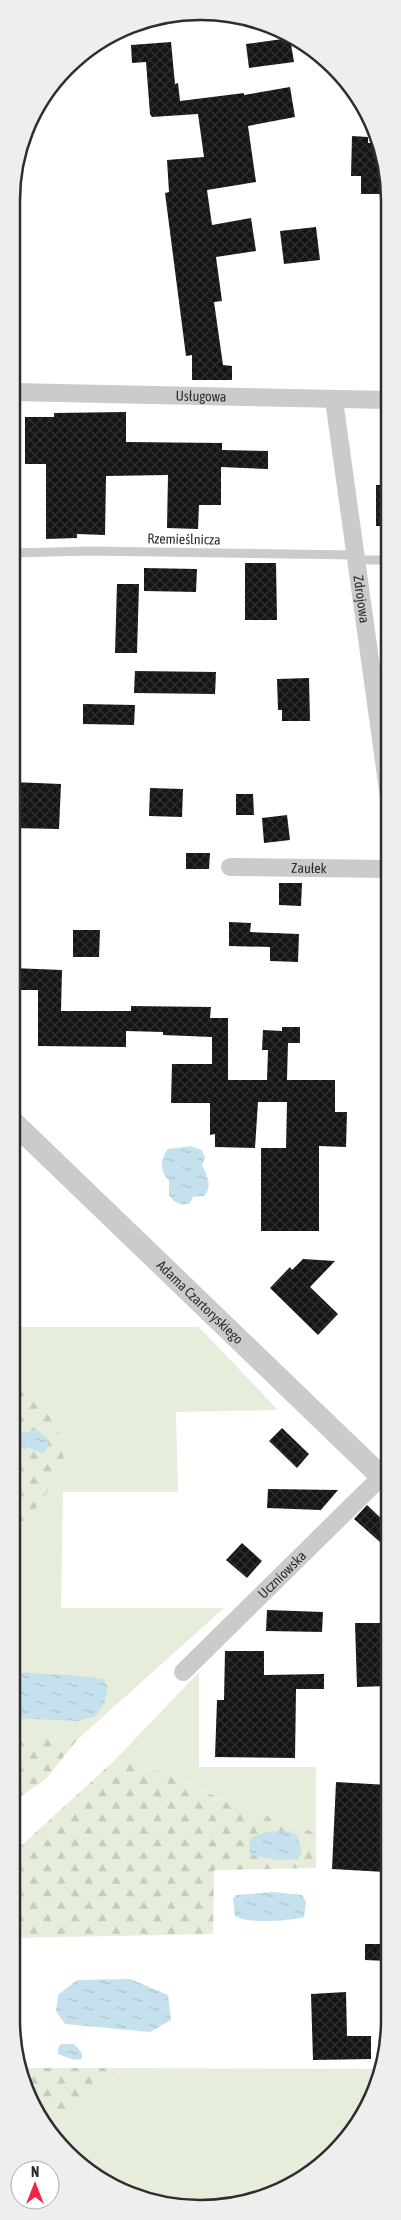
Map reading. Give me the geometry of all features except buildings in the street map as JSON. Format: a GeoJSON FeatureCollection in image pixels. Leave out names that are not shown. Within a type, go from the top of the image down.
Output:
{"type":"FeatureCollection","features":[{"type":"Feature","properties":{"kind":"street","name":"Usługowa"},"geometry":{"type":"LineString","coordinates":[[20,392],[381,400]]}},
{"type":"Feature","properties":{"kind":"street","name":"Zdrojowa"},"geometry":{"type":"LineString","coordinates":[[334,400],[381,736]]}},
{"type":"Feature","properties":{"kind":"street","name":"Zaułek"},"geometry":{"type":"LineString","coordinates":[[230,866],[381,869]]}},
{"type":"Feature","properties":{"kind":"street","name":"Adama Czartoryskiego"},"geometry":{"type":"LineString","coordinates":[[20,1129],[381,1476]]}},
{"type":"Feature","properties":{"kind":"street","name":"Uczniowska"},"geometry":{"type":"LineString","coordinates":[[183,1672],[381,1484]]}},
{"type":"Feature","properties":{"kind":"lane","name":"Rzemieślnicza"},"geometry":{"type":"LineString","coordinates":[[20,553],[90,551],[356,557],[381,559]]}},
{"type":"Feature","properties":{"kind":"green space"},"geometry":{"type":"Polygon","coordinates":[[[20,1327],[199,1327],[278,1410],[176,1412],[178,1492],[63,1492],[61,1608],[224,1608],[77,1740],[20,1738],[20,1524],[33,1512],[53,1403],[20,1385],[20,1327]]]}},
{"type":"Feature","properties":{"kind":"green space"},"geometry":{"type":"Polygon","coordinates":[[[20,1385],[53,1403],[65,1465],[33,1512],[20,1524],[20,1385]]]}},
{"type":"Feature","properties":{"kind":"green space"},"geometry":{"type":"Polygon","coordinates":[[[199,1672],[199,1767],[316,1767],[316,1833],[227,1802],[169,1774],[115,1760],[199,1672]]]}},
{"type":"Feature","properties":{"kind":"green space"},"geometry":{"type":"Polygon","coordinates":[[[20,1738],[77,1740],[46,1779],[20,1797],[20,1738]]]}},
{"type":"Feature","properties":{"kind":"green space"},"geometry":{"type":"Polygon","coordinates":[[[115,1760],[169,1774],[227,1802],[316,1833],[316,1868],[214,1870],[213,1934],[20,1938],[20,1846],[115,1760]]]}},
{"type":"Feature","properties":{"kind":"green space"},"geometry":{"type":"Polygon","coordinates":[[[27,2068],[125,2068],[62,2123],[59,2131],[44,2110],[27,2068]]]}},
{"type":"Feature","properties":{"kind":"green space"},"geometry":{"type":"Polygon","coordinates":[[[125,2068],[374,2069],[367,2089],[351,2120],[320,2155],[291,2176],[270,2186],[236,2197],[189,2200],[165,2197],[131,2186],[100,2170],[81,2155],[59,2131],[62,2123],[125,2068]]]}},
{"type":"Feature","properties":{"kind":"water"},"geometry":{"type":"Polygon","coordinates":[[[191,1146],[202,1150],[205,1158],[202,1165],[209,1185],[204,1196],[193,1197],[190,1203],[181,1204],[175,1202],[169,1195],[169,1181],[163,1173],[162,1161],[168,1149],[191,1146]]]}},
{"type":"Feature","properties":{"kind":"water"},"geometry":{"type":"Polygon","coordinates":[[[36,1429],[46,1438],[49,1445],[43,1454],[28,1447],[24,1449],[20,1447],[20,1432],[27,1433],[36,1429]]]}},
{"type":"Feature","properties":{"kind":"water"},"geometry":{"type":"Polygon","coordinates":[[[20,1672],[103,1679],[108,1687],[105,1702],[96,1716],[78,1721],[20,1718],[20,1672]]]}},
{"type":"Feature","properties":{"kind":"water"},"geometry":{"type":"Polygon","coordinates":[[[271,1831],[290,1832],[297,1835],[302,1853],[298,1859],[277,1860],[250,1855],[249,1844],[252,1837],[271,1831]]]}},
{"type":"Feature","properties":{"kind":"water"},"geometry":{"type":"Polygon","coordinates":[[[273,1892],[302,1895],[306,1902],[304,1917],[280,1921],[258,1921],[240,1919],[235,1916],[233,1898],[237,1895],[273,1892]]]}},
{"type":"Feature","properties":{"kind":"water"},"geometry":{"type":"Polygon","coordinates":[[[130,1979],[168,1995],[171,2020],[150,2032],[65,2024],[56,2011],[58,1995],[77,1980],[130,1979]]]}},
{"type":"Feature","properties":{"kind":"water"},"geometry":{"type":"Polygon","coordinates":[[[61,2044],[74,2044],[82,2053],[82,2059],[74,2060],[58,2054],[58,2048],[61,2044]]]}}]}
